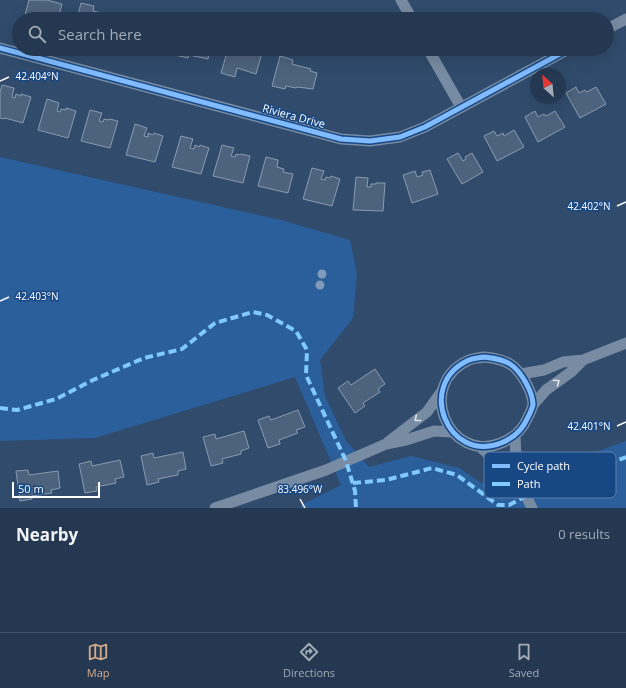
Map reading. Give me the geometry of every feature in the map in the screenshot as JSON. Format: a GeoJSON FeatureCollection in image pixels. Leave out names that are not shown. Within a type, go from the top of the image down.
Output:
{"type":"FeatureCollection","features":[{"type":"Feature","properties":{"kind":"street"},"geometry":{"type":"LineString","coordinates":[[401,0],[408,12]]}},
{"type":"Feature","properties":{"kind":"street"},"geometry":{"type":"LineString","coordinates":[[614,25],[626,18]]}},
{"type":"Feature","properties":{"kind":"street","name":"Riviera Drive"},"geometry":{"type":"LineString","coordinates":[[0,48],[12,51]]}},
{"type":"Feature","properties":{"kind":"street","name":"Riviera Drive"},"geometry":{"type":"LineString","coordinates":[[30,56],[342,139],[370,141],[400,137],[425,128],[556,56]]}},
{"type":"Feature","properties":{"kind":"street"},"geometry":{"type":"LineString","coordinates":[[432,56],[461,107]]}},
{"type":"Feature","properties":{"kind":"street"},"geometry":{"type":"LineString","coordinates":[[521,374],[544,370],[563,362],[582,360],[626,343]]}},
{"type":"Feature","properties":{"kind":"street"},"geometry":{"type":"LineString","coordinates":[[386,444],[426,412],[442,390],[448,377],[458,367],[470,360],[484,357],[498,359],[511,364],[521,374],[528,386],[532,405]]}},
{"type":"Feature","properties":{"kind":"street"},"geometry":{"type":"LineString","coordinates":[[442,390],[441,404],[444,418],[452,432],[464,441],[479,446],[494,446],[509,440],[521,430],[532,405],[546,390],[571,372],[582,360]]}},
{"type":"Feature","properties":{"kind":"street"},"geometry":{"type":"LineString","coordinates":[[215,508],[326,470],[386,444],[406,440],[434,431],[452,432]]}},
{"type":"Feature","properties":{"kind":"street"},"geometry":{"type":"LineString","coordinates":[[515,435],[516,452]]}},
{"type":"Feature","properties":{"kind":"street"},"geometry":{"type":"LineString","coordinates":[[479,446],[486,452]]}},
{"type":"Feature","properties":{"kind":"street"},"geometry":{"type":"LineString","coordinates":[[527,498],[532,508]]}},
{"type":"Feature","properties":{"kind":"shaded area"},"geometry":{"type":"Polygon","coordinates":[[[0,157],[281,220],[350,240],[357,274],[353,318],[320,360],[325,396],[346,441],[369,467],[411,456],[459,468],[484,485],[484,498],[616,498],[616,452],[596,452],[626,441],[626,508],[301,508],[301,505],[341,485],[295,377],[95,438],[0,441],[0,157]]]}},
{"type":"Feature","properties":{"kind":"building"},"geometry":{"type":"Polygon","coordinates":[[[29,0],[47,0],[62,4],[60,12],[26,12],[29,0]]]}},
{"type":"Feature","properties":{"kind":"building"},"geometry":{"type":"Polygon","coordinates":[[[81,3],[94,6],[93,11],[98,12],[79,12],[81,3]]]}},
{"type":"Feature","properties":{"kind":"building"},"geometry":{"type":"Polygon","coordinates":[[[194,56],[209,56],[208,59],[194,56]]]}},
{"type":"Feature","properties":{"kind":"building"},"geometry":{"type":"Polygon","coordinates":[[[226,56],[261,56],[256,74],[237,68],[235,77],[221,73],[226,56]]]}},
{"type":"Feature","properties":{"kind":"building"},"geometry":{"type":"Polygon","coordinates":[[[280,56],[293,60],[292,64],[311,69],[310,71],[317,73],[313,89],[286,86],[285,89],[272,86],[280,56]]]}},
{"type":"Feature","properties":{"kind":"building"},"geometry":{"type":"Polygon","coordinates":[[[2,85],[14,88],[12,97],[15,98],[16,94],[21,96],[21,94],[31,97],[23,123],[0,118],[0,93],[2,85]]]}},
{"type":"Feature","properties":{"kind":"building"},"geometry":{"type":"Polygon","coordinates":[[[576,87],[579,93],[585,90],[587,92],[596,87],[606,104],[580,118],[566,93],[576,87]]]}},
{"type":"Feature","properties":{"kind":"building"},"geometry":{"type":"Polygon","coordinates":[[[47,99],[59,103],[57,111],[60,112],[61,109],[66,110],[66,108],[76,111],[68,138],[38,130],[47,99]]]}},
{"type":"Feature","properties":{"kind":"building"},"geometry":{"type":"Polygon","coordinates":[[[90,110],[102,113],[99,121],[103,122],[104,119],[109,119],[118,121],[110,148],[81,141],[90,110]]]}},
{"type":"Feature","properties":{"kind":"building"},"geometry":{"type":"Polygon","coordinates":[[[535,111],[538,117],[544,114],[546,116],[555,111],[565,127],[538,142],[525,117],[535,111]]]}},
{"type":"Feature","properties":{"kind":"building"},"geometry":{"type":"Polygon","coordinates":[[[135,124],[147,128],[144,136],[148,137],[148,133],[153,135],[154,133],[163,136],[155,162],[126,155],[135,124]]]}},
{"type":"Feature","properties":{"kind":"building"},"geometry":{"type":"Polygon","coordinates":[[[514,130],[524,147],[497,161],[484,136],[494,131],[497,136],[503,133],[504,136],[514,130]]]}},
{"type":"Feature","properties":{"kind":"building"},"geometry":{"type":"Polygon","coordinates":[[[181,136],[193,139],[190,148],[194,149],[195,145],[199,147],[200,145],[209,148],[201,174],[172,167],[181,136]]]}},
{"type":"Feature","properties":{"kind":"building"},"geometry":{"type":"Polygon","coordinates":[[[222,145],[234,148],[231,156],[235,157],[236,154],[241,154],[250,156],[243,183],[213,176],[222,145]]]}},
{"type":"Feature","properties":{"kind":"building"},"geometry":{"type":"Polygon","coordinates":[[[458,153],[463,161],[466,159],[465,157],[472,153],[483,172],[462,184],[447,159],[458,153]]]}},
{"type":"Feature","properties":{"kind":"building"},"geometry":{"type":"Polygon","coordinates":[[[266,157],[278,160],[277,167],[284,169],[283,172],[293,174],[288,193],[258,186],[266,157]]]}},
{"type":"Feature","properties":{"kind":"building"},"geometry":{"type":"Polygon","coordinates":[[[312,168],[324,171],[321,179],[325,180],[326,177],[330,178],[331,176],[340,179],[332,206],[303,199],[312,168]]]}},
{"type":"Feature","properties":{"kind":"building"},"geometry":{"type":"Polygon","coordinates":[[[430,170],[438,194],[412,203],[403,175],[415,171],[417,177],[423,175],[422,172],[430,170]]]}},
{"type":"Feature","properties":{"kind":"building"},"geometry":{"type":"Polygon","coordinates":[[[356,177],[368,178],[367,187],[371,187],[371,184],[385,183],[383,211],[353,210],[356,177]]]}},
{"type":"Feature","properties":{"kind":"building"},"geometry":{"type":"Polygon","coordinates":[[[375,369],[385,384],[378,389],[380,392],[363,403],[365,406],[355,413],[338,388],[348,381],[351,385],[375,369]]]}},
{"type":"Feature","properties":{"kind":"building"},"geometry":{"type":"Polygon","coordinates":[[[298,410],[305,427],[296,430],[298,433],[279,440],[280,444],[268,448],[258,420],[269,416],[271,420],[298,410]]]}},
{"type":"Feature","properties":{"kind":"building"},"geometry":{"type":"Polygon","coordinates":[[[244,431],[249,448],[241,451],[241,454],[222,459],[223,463],[211,466],[203,437],[215,434],[216,439],[244,431]]]}},
{"type":"Feature","properties":{"kind":"building"},"geometry":{"type":"Polygon","coordinates":[[[183,452],[186,469],[178,471],[178,475],[158,479],[159,482],[147,485],[141,456],[153,453],[154,458],[183,452]]]}},
{"type":"Feature","properties":{"kind":"building"},"geometry":{"type":"Polygon","coordinates":[[[120,460],[124,477],[115,479],[116,483],[96,487],[97,491],[85,493],[79,464],[91,461],[92,466],[120,460]]]}},
{"type":"Feature","properties":{"kind":"building"},"geometry":{"type":"Polygon","coordinates":[[[28,470],[29,475],[58,471],[60,488],[51,490],[52,493],[32,496],[32,499],[20,501],[16,471],[28,470]]]}},
{"type":"Feature","properties":{"kind":"marked path"},"geometry":{"type":"LineString","coordinates":[[0,408],[17,410],[56,399],[93,380],[144,358],[182,349],[215,323],[253,312],[267,315],[296,331],[307,350],[306,375],[346,461],[355,491],[356,508]]}},
{"type":"Feature","properties":{"kind":"marked path"},"geometry":{"type":"LineString","coordinates":[[616,461],[626,457]]}},
{"type":"Feature","properties":{"kind":"marked path"},"geometry":{"type":"LineString","coordinates":[[353,483],[386,480],[432,468],[457,475],[484,495]]}},
{"type":"Feature","properties":{"kind":"marked path"},"geometry":{"type":"LineString","coordinates":[[488,498],[498,505],[509,505],[522,498]]}},
{"type":"Feature","properties":{"kind":"cycle path"},"geometry":{"type":"LineString","coordinates":[[0,48],[12,51]]}},
{"type":"Feature","properties":{"kind":"cycle path"},"geometry":{"type":"LineString","coordinates":[[30,56],[341,139],[370,141],[400,137],[425,127],[556,56]]}},
{"type":"Feature","properties":{"kind":"cycle path"},"geometry":{"type":"LineString","coordinates":[[484,357],[501,360],[514,367],[529,388],[533,405],[524,425],[518,433],[501,443],[482,446],[466,442],[453,432],[445,418],[441,402],[444,386],[453,371],[469,360],[484,357]]}}]}
